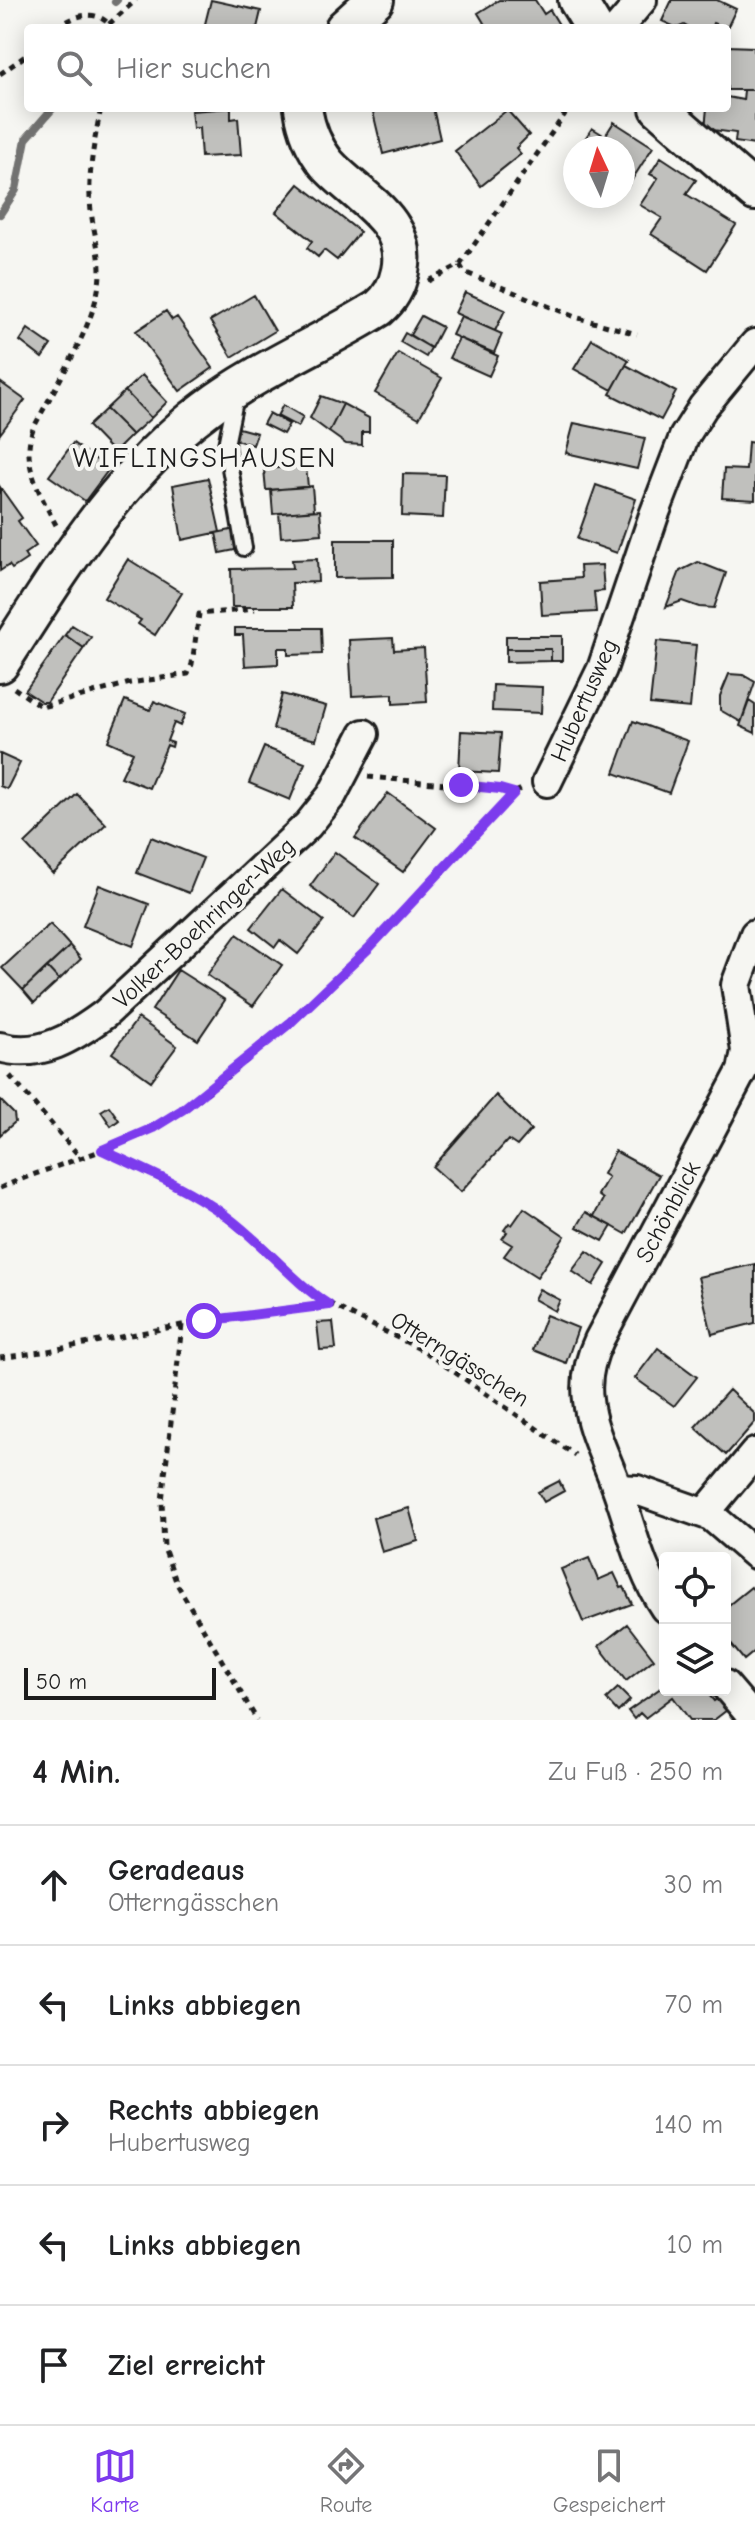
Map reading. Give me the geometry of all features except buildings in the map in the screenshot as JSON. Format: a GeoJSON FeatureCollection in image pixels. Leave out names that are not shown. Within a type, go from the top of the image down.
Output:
{"type":"FeatureCollection","features":[{"type":"Feature","properties":{"kind":"street"},"geometry":{"type":"LineString","coordinates":[[348,24],[375,0]]}},
{"type":"Feature","properties":{"kind":"street"},"geometry":{"type":"LineString","coordinates":[[577,0],[592,24]]}},
{"type":"Feature","properties":{"kind":"street"},"geometry":{"type":"LineString","coordinates":[[621,24],[642,0]]}},
{"type":"Feature","properties":{"kind":"street"},"geometry":{"type":"LineString","coordinates":[[7,676],[73,553],[102,511],[144,464],[191,421],[238,388],[379,308],[393,291],[399,274],[400,247],[391,225],[327,163],[310,135],[304,112]]}},
{"type":"Feature","properties":{"kind":"street"},"geometry":{"type":"LineString","coordinates":[[664,112],[755,192]]}},
{"type":"Feature","properties":{"kind":"street","name":"Hubertusweg"},"geometry":{"type":"LineString","coordinates":[[547,782],[602,669],[684,437],[703,407],[755,344]]}},
{"type":"Feature","properties":{"kind":"street","name":"Volker-Boehringer-Weg"},"geometry":{"type":"LineString","coordinates":[[0,1047],[28,1051],[53,1046],[74,1036],[105,1014],[308,825],[332,795],[364,734]]}},
{"type":"Feature","properties":{"kind":"street","name":"Schönblick"},"geometry":{"type":"LineString","coordinates":[[659,1598],[647,1577],[588,1401],[591,1360],[742,1071],[746,1051],[736,985],[755,934]]}},
{"type":"Feature","properties":{"kind":"street"},"geometry":{"type":"LineString","coordinates":[[705,1513],[755,1453]]}},
{"type":"Feature","properties":{"kind":"street"},"geometry":{"type":"LineString","coordinates":[[613,1478],[637,1490],[716,1518],[755,1554]]}},
{"type":"Feature","properties":{"kind":"street"},"geometry":{"type":"LineString","coordinates":[[731,1692],[755,1720]]}},
{"type":"Feature","properties":{"kind":"lane"},"geometry":{"type":"LineString","coordinates":[[238,388],[225,440],[244,548]]}},
{"type":"Feature","properties":{"kind":"path"},"geometry":{"type":"LineString","coordinates":[[113,24],[136,0]]}},
{"type":"Feature","properties":{"kind":"path"},"geometry":{"type":"LineString","coordinates":[[63,24],[73,18],[92,14],[104,18],[109,24]]}},
{"type":"Feature","properties":{"kind":"path"},"geometry":{"type":"LineString","coordinates":[[0,74],[24,57]]}},
{"type":"Feature","properties":{"kind":"path"},"geometry":{"type":"LineString","coordinates":[[73,553],[35,480],[28,445],[33,429],[84,330],[99,285],[99,257],[90,191],[92,151],[100,112]]}},
{"type":"Feature","properties":{"kind":"path"},"geometry":{"type":"LineString","coordinates":[[566,112],[460,265],[464,272],[575,317],[637,334]]}},
{"type":"Feature","properties":{"kind":"path"},"geometry":{"type":"LineString","coordinates":[[7,676],[42,707],[130,683],[188,674],[199,614],[255,609]]}},
{"type":"Feature","properties":{"kind":"path"},"geometry":{"type":"LineString","coordinates":[[405,780],[514,793]]}},
{"type":"Feature","properties":{"kind":"path","name":"Hubertusweg"},"geometry":{"type":"LineString","coordinates":[[0,1188],[102,1150],[153,1128],[182,1110],[290,1023],[380,936],[514,793],[547,782]]}},
{"type":"Feature","properties":{"kind":"path"},"geometry":{"type":"LineString","coordinates":[[1,1065],[80,1157]]}},
{"type":"Feature","properties":{"kind":"path","name":"Otterngässchen"},"geometry":{"type":"LineString","coordinates":[[102,1150],[200,1198],[249,1235],[307,1289],[329,1305],[412,1344],[613,1478]]}},
{"type":"Feature","properties":{"kind":"path"},"geometry":{"type":"LineString","coordinates":[[0,1358],[240,1315],[329,1305]]}},
{"type":"Feature","properties":{"kind":"path"},"geometry":{"type":"LineString","coordinates":[[182,1325],[162,1501],[164,1548],[177,1584],[257,1720]]}},
{"type":"Feature","properties":{"kind":"waterway"},"geometry":{"type":"LineString","coordinates":[[0,214],[16,190],[26,139],[50,112]]}},
{"type":"Feature","properties":{"kind":"district","name":"WIFLINGSHAUSEN"},"geometry":{"type":"Point","coordinates":[205,458]}},
{"type":"Feature","properties":{"kind":"route"},"geometry":{"type":"LineString","coordinates":[[204,1321],[329,1305],[316,1297],[228,1217],[190,1192],[102,1150],[153,1128],[182,1110],[290,1023],[370,947],[514,793],[461,785]]}}]}
